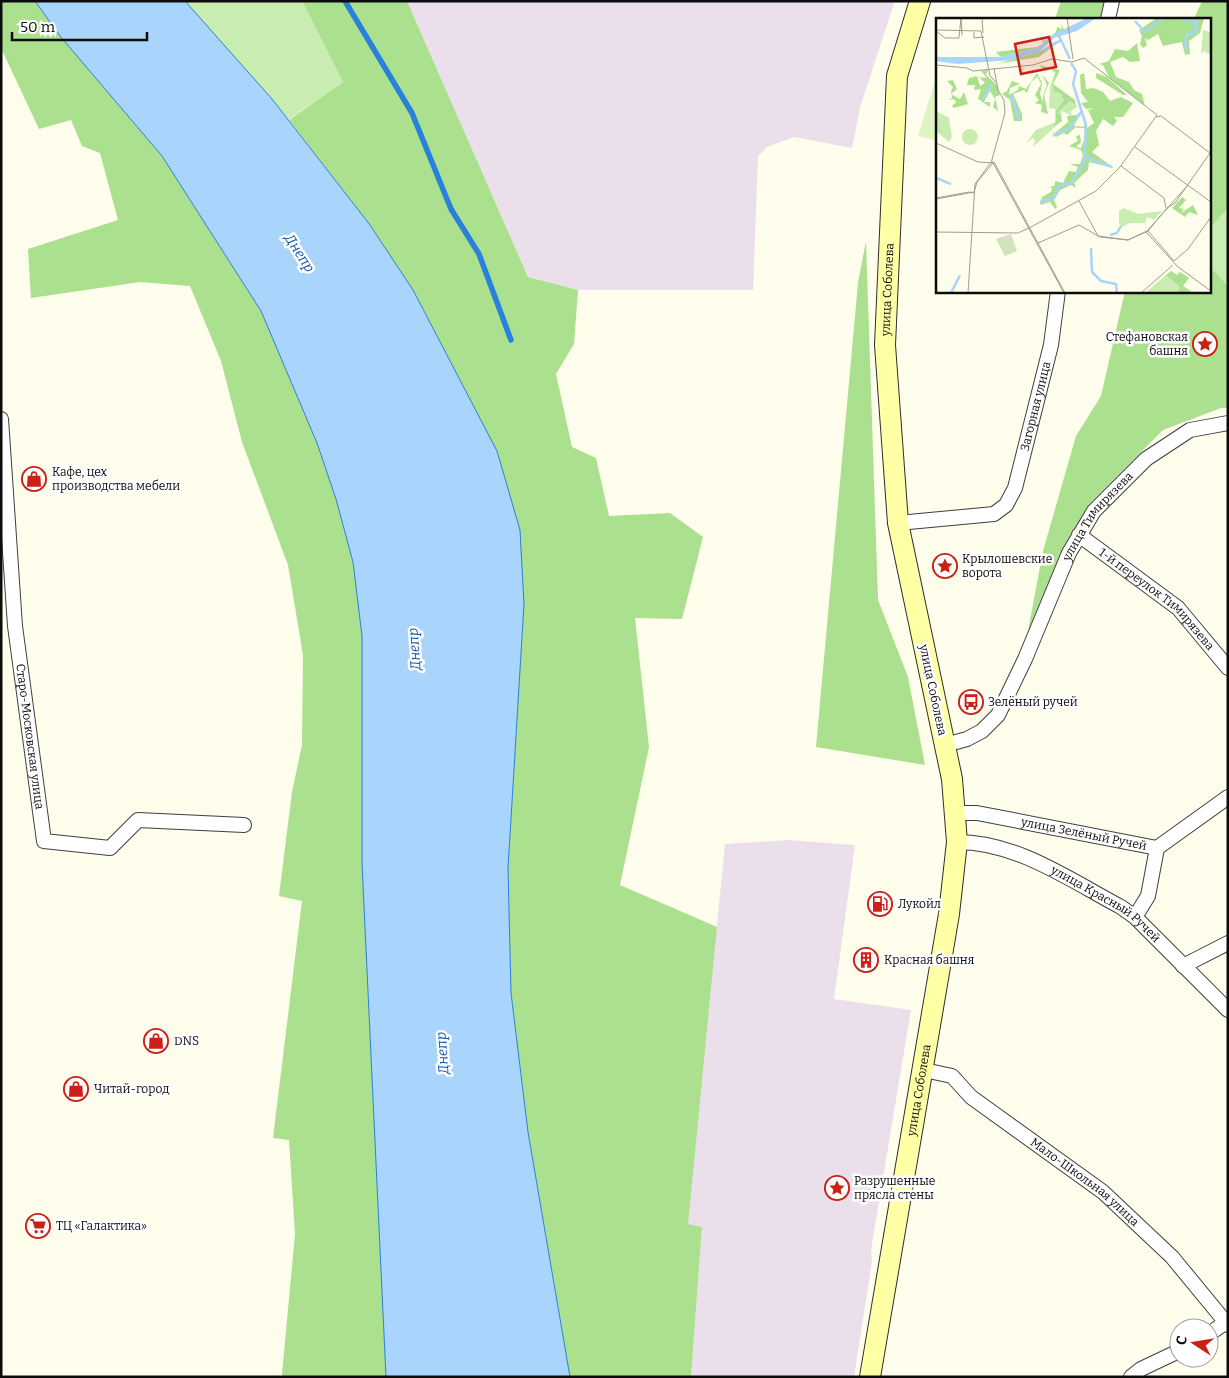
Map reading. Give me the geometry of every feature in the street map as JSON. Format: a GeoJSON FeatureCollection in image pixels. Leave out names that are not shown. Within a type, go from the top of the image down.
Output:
{"type":"FeatureCollection","features":[{"type":"Feature","properties":{"kind":"main road","name":"улица Соболева"},"geometry":{"type":"LineString","coordinates":[[870,1377],[924,1070],[954,884],[957,842],[956,813],[945,745],[898,523],[885,346],[896,76],[920,1]]}},
{"type":"Feature","properties":{"kind":"street"},"geometry":{"type":"LineString","coordinates":[[1108,18],[1112,1]]}},
{"type":"Feature","properties":{"kind":"street","name":"Загорная улица"},"geometry":{"type":"LineString","coordinates":[[898,523],[994,514],[1006,505],[1015,488],[1051,345],[1058,292]]}},
{"type":"Feature","properties":{"kind":"street","name":"Старо-Московская улица"},"geometry":{"type":"LineString","coordinates":[[1,419],[15,626],[44,841],[110,848],[138,820],[244,825]]}},
{"type":"Feature","properties":{"kind":"street","name":"улица Тимирязева"},"geometry":{"type":"LineString","coordinates":[[945,745],[967,739],[982,731],[998,715],[1025,659],[1069,553],[1094,511],[1146,459],[1190,430],[1228,423]]}},
{"type":"Feature","properties":{"kind":"street","name":"1-й переулок Тимирязева"},"geometry":{"type":"LineString","coordinates":[[1079,535],[1178,608],[1228,668]]}},
{"type":"Feature","properties":{"kind":"street","name":"улица Зелёный Ручей"},"geometry":{"type":"LineString","coordinates":[[956,813],[977,813],[1156,848],[1228,797]]}},
{"type":"Feature","properties":{"kind":"street","name":"улица Красный Ручей"},"geometry":{"type":"LineString","coordinates":[[957,842],[980,842],[1022,855],[1122,907],[1135,917],[1228,1010]]}},
{"type":"Feature","properties":{"kind":"street"},"geometry":{"type":"LineString","coordinates":[[1135,917],[1148,896],[1156,848]]}},
{"type":"Feature","properties":{"kind":"street"},"geometry":{"type":"LineString","coordinates":[[1182,966],[1228,943]]}},
{"type":"Feature","properties":{"kind":"street","name":"Мало-Школьная улица"},"geometry":{"type":"LineString","coordinates":[[924,1070],[952,1076],[971,1097],[1103,1192],[1172,1257],[1227,1323]]}},
{"type":"Feature","properties":{"kind":"street"},"geometry":{"type":"LineString","coordinates":[[1131,1377],[1141,1369],[1169,1356]]}},
{"type":"Feature","properties":{"kind":"shaded area"},"geometry":{"type":"Polygon","coordinates":[[[407,1],[895,1],[861,104],[852,148],[794,137],[767,147],[758,156],[753,290],[578,290],[528,277],[407,1]]]}},
{"type":"Feature","properties":{"kind":"shaded area"},"geometry":{"type":"Polygon","coordinates":[[[788,840],[855,845],[834,999],[911,1010],[871,1250],[872,1262],[854,1377],[691,1377],[702,1227],[687,1225],[725,844],[788,840]]]}},
{"type":"Feature","properties":{"kind":"green space"},"geometry":{"type":"Polygon","coordinates":[[[1,1],[35,1],[60,36],[162,156],[261,311],[317,443],[336,499],[353,562],[362,636],[362,863],[386,1377],[283,1377],[282,1374],[295,1234],[289,1140],[273,1138],[302,901],[279,896],[292,792],[302,745],[303,655],[288,565],[242,442],[221,361],[190,286],[140,282],[31,298],[28,249],[118,220],[100,153],[82,146],[71,120],[39,129],[1,48],[1,1]]]}},
{"type":"Feature","properties":{"kind":"green space"},"geometry":{"type":"Polygon","coordinates":[[[185,1],[302,1],[343,82],[288,120],[185,1]]]}},
{"type":"Feature","properties":{"kind":"green space"},"geometry":{"type":"Polygon","coordinates":[[[302,1],[407,1],[528,277],[578,290],[574,344],[556,374],[572,447],[596,458],[609,516],[670,513],[703,537],[682,619],[635,618],[649,747],[620,885],[717,927],[688,1224],[702,1227],[691,1377],[570,1377],[528,1132],[511,993],[508,868],[524,604],[497,451],[413,290],[370,225],[289,120],[343,82],[302,1]]]}},
{"type":"Feature","properties":{"kind":"green space"},"geometry":{"type":"Polygon","coordinates":[[[1061,1],[1105,1],[1100,18],[1055,18],[1061,1]]]}},
{"type":"Feature","properties":{"kind":"green space"},"geometry":{"type":"Polygon","coordinates":[[[1202,1],[1228,1],[1228,208],[1212,226],[1212,18],[1194,18],[1202,1]]]}},
{"type":"Feature","properties":{"kind":"green space"},"geometry":{"type":"Polygon","coordinates":[[[936,78],[936,140],[918,136],[936,78]]]}},
{"type":"Feature","properties":{"kind":"green space"},"geometry":{"type":"Polygon","coordinates":[[[1228,208],[1228,286],[1212,269],[1212,226],[1228,208]]]}},
{"type":"Feature","properties":{"kind":"green space"},"geometry":{"type":"Polygon","coordinates":[[[866,241],[878,600],[908,677],[925,765],[816,747],[858,283],[866,241]]]}},
{"type":"Feature","properties":{"kind":"green space"},"geometry":{"type":"Polygon","coordinates":[[[1212,269],[1228,286],[1228,408],[1221,408],[1163,430],[1089,504],[1028,631],[1043,551],[1076,436],[1101,396],[1125,292],[1212,292],[1212,269]]]}},
{"type":"Feature","properties":{"kind":"water","name":"Днепр"},"geometry":{"type":"Polygon","coordinates":[[[35,1],[185,1],[272,99],[370,225],[413,290],[497,451],[520,530],[524,604],[508,868],[511,993],[528,1132],[570,1377],[386,1377],[362,863],[362,636],[353,562],[336,499],[317,443],[261,311],[162,156],[60,36],[35,1]]]}},
{"type":"Feature","properties":{"kind":"waterway"},"geometry":{"type":"LineString","coordinates":[[345,1],[412,113],[451,209],[479,254],[511,340]]}},
{"type":"Feature","properties":{"kind":"place","name":"Стефановская башня"},"geometry":{"type":"Point","coordinates":[1205,344]}},
{"type":"Feature","properties":{"kind":"place","name":"Кафе, цех производства мебели"},"geometry":{"type":"Point","coordinates":[34,479]}},
{"type":"Feature","properties":{"kind":"place","name":"Крылошевские ворота"},"geometry":{"type":"Point","coordinates":[945,566]}},
{"type":"Feature","properties":{"kind":"place","name":"Зелёный ручей"},"geometry":{"type":"Point","coordinates":[971,702]}},
{"type":"Feature","properties":{"kind":"place","name":"Лукойл"},"geometry":{"type":"Point","coordinates":[880,904]}},
{"type":"Feature","properties":{"kind":"place","name":"Красная башня"},"geometry":{"type":"Point","coordinates":[866,960]}},
{"type":"Feature","properties":{"kind":"place","name":"DNS"},"geometry":{"type":"Point","coordinates":[156,1041]}},
{"type":"Feature","properties":{"kind":"place","name":"Читай-город"},"geometry":{"type":"Point","coordinates":[76,1089]}},
{"type":"Feature","properties":{"kind":"place","name":"Разрушенные прясла стены"},"geometry":{"type":"Point","coordinates":[837,1188]}},
{"type":"Feature","properties":{"kind":"place","name":"ТЦ «Галактика»"},"geometry":{"type":"Point","coordinates":[38,1226]}}]}
